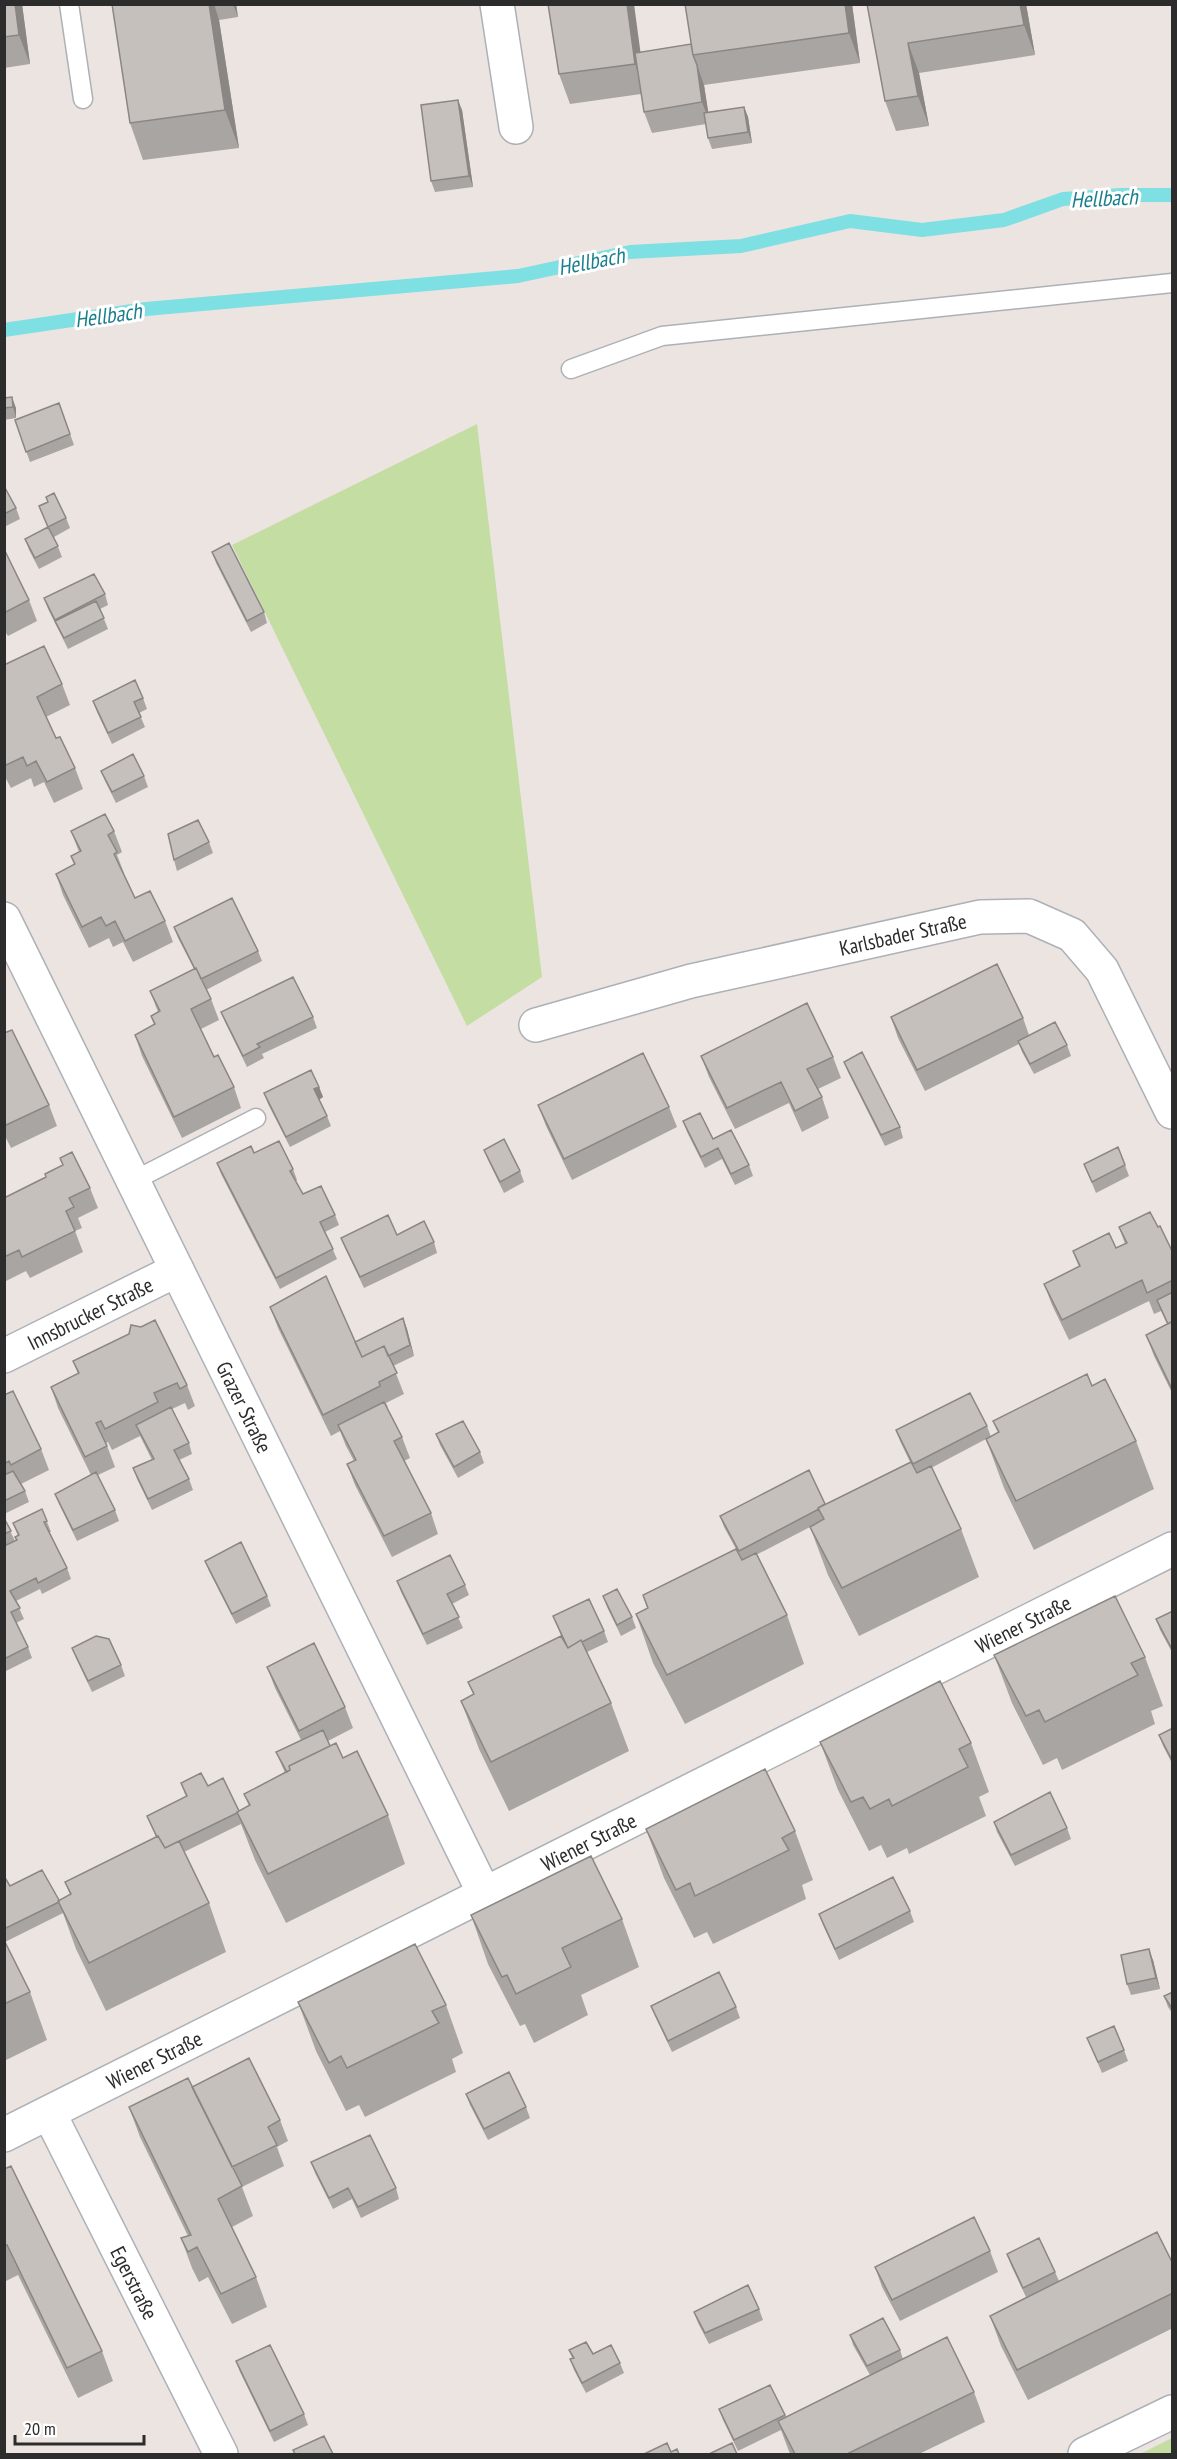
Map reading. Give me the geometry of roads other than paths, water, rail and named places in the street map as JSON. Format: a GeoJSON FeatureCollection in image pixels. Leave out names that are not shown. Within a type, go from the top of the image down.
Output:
{"type":"FeatureCollection","features":[{"type":"Feature","properties":{"kind":"street"},"geometry":{"type":"LineString","coordinates":[[496,4],[516,127]]}},
{"type":"Feature","properties":{"kind":"street","name":"Karlsbader Straße"},"geometry":{"type":"LineString","coordinates":[[536,1025],[691,981],[980,917],[1029,916],[1071,935],[1102,970],[1173,1112]]}},
{"type":"Feature","properties":{"kind":"street","name":"Grazer Straße"},"geometry":{"type":"LineString","coordinates":[[4,919],[485,1895]]}},
{"type":"Feature","properties":{"kind":"street","name":"Innsbrucker Straße"},"geometry":{"type":"LineString","coordinates":[[4,1356],[177,1270]]}},
{"type":"Feature","properties":{"kind":"street","name":"Wiener Straße"},"geometry":{"type":"LineString","coordinates":[[4,2135],[1173,1549]]}},
{"type":"Feature","properties":{"kind":"street","name":"Egerstraße"},"geometry":{"type":"LineString","coordinates":[[50,2113],[220,2454]]}},
{"type":"Feature","properties":{"kind":"street"},"geometry":{"type":"LineString","coordinates":[[1085,2454],[1173,2412]]}},
{"type":"Feature","properties":{"kind":"lane"},"geometry":{"type":"LineString","coordinates":[[69,4],[83,99]]}},
{"type":"Feature","properties":{"kind":"lane"},"geometry":{"type":"LineString","coordinates":[[571,369],[662,336],[1173,283]]}},
{"type":"Feature","properties":{"kind":"lane"},"geometry":{"type":"LineString","coordinates":[[133,1181],[256,1118]]}},
{"type":"Feature","properties":{"kind":"waterway","name":"Hellbach"},"geometry":{"type":"LineString","coordinates":[[4,330],[146,309],[518,276],[630,252],[741,246],[850,221],[922,230],[1004,220],[1063,199],[1122,195],[1172,195]]}}]}
